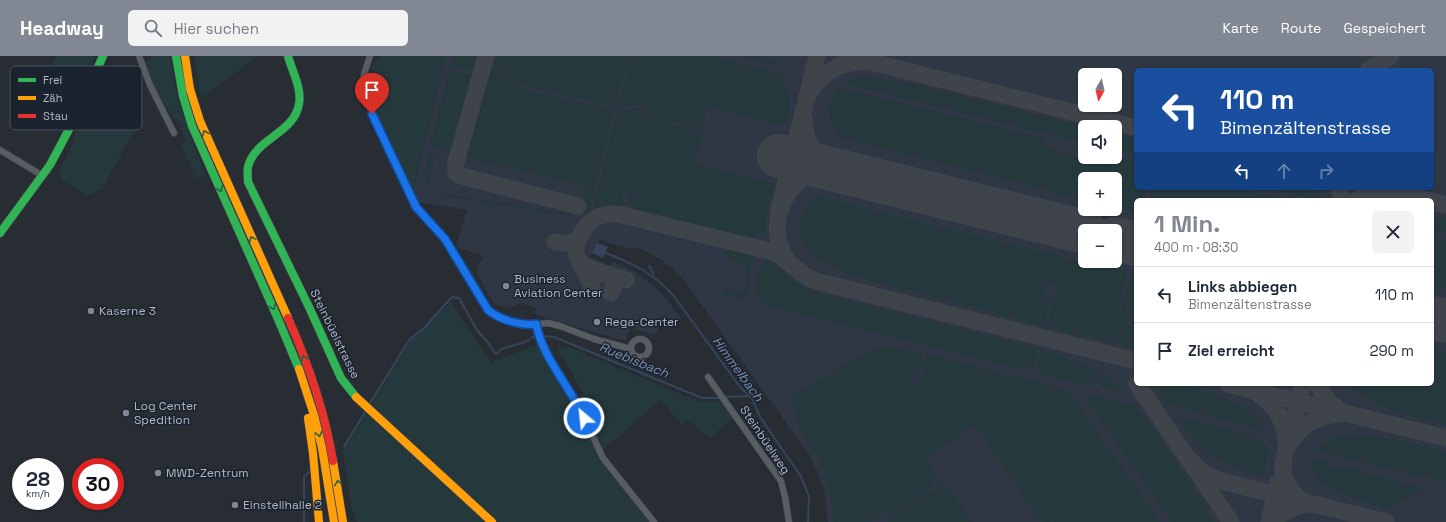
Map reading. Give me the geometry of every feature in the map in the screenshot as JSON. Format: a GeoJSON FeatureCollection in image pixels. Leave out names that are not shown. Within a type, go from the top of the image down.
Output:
{"type":"FeatureCollection","features":[{"type":"Feature","properties":{"kind":"main road"},"geometry":{"type":"LineString","coordinates":[[99,66],[104,56]]}},
{"type":"Feature","properties":{"kind":"main road"},"geometry":{"type":"LineString","coordinates":[[176,56],[183,96],[192,126],[299,370],[318,432],[328,477],[334,522]]}},
{"type":"Feature","properties":{"kind":"main road"},"geometry":{"type":"LineString","coordinates":[[185,56],[190,89],[200,121],[289,321],[312,379],[331,448],[343,522]]}},
{"type":"Feature","properties":{"kind":"main road","name":"Steinbüelstrasse"},"geometry":{"type":"LineString","coordinates":[[288,56],[299,100],[296,116],[254,152],[246,172],[248,182],[342,378],[352,394],[492,522]]}},
{"type":"Feature","properties":{"kind":"main road"},"geometry":{"type":"LineString","coordinates":[[0,232],[43,176],[55,157],[68,130]]}},
{"type":"Feature","properties":{"kind":"main road"},"geometry":{"type":"LineString","coordinates":[[299,370],[312,443],[319,522]]}},
{"type":"Feature","properties":{"kind":"street"},"geometry":{"type":"LineString","coordinates":[[139,56],[150,85],[174,133]]}},
{"type":"Feature","properties":{"kind":"street"},"geometry":{"type":"LineString","coordinates":[[370,56],[362,80],[366,100],[416,207],[445,239],[488,310],[498,316],[514,322],[530,325],[548,323],[631,349]]}},
{"type":"Feature","properties":{"kind":"street"},"geometry":{"type":"LineString","coordinates":[[0,150],[43,176]]}},
{"type":"Feature","properties":{"kind":"street"},"geometry":{"type":"LineString","coordinates":[[536,324],[546,350],[579,407],[599,451],[611,469],[654,522]]}},
{"type":"Feature","properties":{"kind":"street","name":"Steinbüelweg"},"geometry":{"type":"LineString","coordinates":[[708,377],[717,392],[728,405],[781,481],[789,522]]}},
{"type":"Feature","properties":{"kind":"shaded area"},"geometry":{"type":"Polygon","coordinates":[[[381,56],[1446,56],[1446,522],[828,522],[824,490],[808,453],[687,284],[673,269],[662,260],[644,250],[633,247],[632,249],[600,239],[590,257],[611,266],[613,262],[635,272],[656,288],[681,319],[673,325],[660,321],[656,335],[630,328],[626,341],[535,314],[536,308],[519,303],[509,308],[494,304],[477,273],[478,265],[483,259],[481,255],[456,247],[467,210],[418,202],[374,108],[367,89],[370,72],[374,63],[381,56]]]}},
{"type":"Feature","properties":{"kind":"shaded area"},"geometry":{"type":"Polygon","coordinates":[[[597,243],[608,247],[603,258],[592,253],[597,243]]]}},
{"type":"Feature","properties":{"kind":"green space"},"geometry":{"type":"Polygon","coordinates":[[[56,56],[95,56],[90,66],[50,66],[56,56]]]}},
{"type":"Feature","properties":{"kind":"green space"},"geometry":{"type":"Polygon","coordinates":[[[151,56],[171,56],[175,87],[179,102],[205,175],[196,179],[181,144],[186,141],[180,125],[171,114],[155,88],[145,62],[152,59],[151,56]]]}},
{"type":"Feature","properties":{"kind":"green space"},"geometry":{"type":"Polygon","coordinates":[[[194,56],[258,56],[201,98],[194,56]]]}},
{"type":"Feature","properties":{"kind":"green space"},"geometry":{"type":"Polygon","coordinates":[[[381,56],[446,56],[413,194],[374,108],[367,89],[370,72],[374,63],[381,56]]]}},
{"type":"Feature","properties":{"kind":"green space"},"geometry":{"type":"Polygon","coordinates":[[[453,56],[482,56],[478,69],[464,69],[451,64],[453,56]]]}},
{"type":"Feature","properties":{"kind":"green space"},"geometry":{"type":"Polygon","coordinates":[[[490,56],[628,56],[615,107],[523,85],[498,67],[487,66],[490,56]]]}},
{"type":"Feature","properties":{"kind":"green space"},"geometry":{"type":"Polygon","coordinates":[[[632,56],[709,56],[780,74],[787,88],[789,99],[789,110],[786,126],[708,107],[702,129],[652,117],[639,105],[618,108],[632,56]]]}},
{"type":"Feature","properties":{"kind":"green space"},"geometry":{"type":"Polygon","coordinates":[[[736,56],[760,56],[778,61],[778,65],[775,65],[736,56]]]}},
{"type":"Feature","properties":{"kind":"green space"},"geometry":{"type":"Polygon","coordinates":[[[493,69],[502,73],[524,89],[614,110],[588,215],[586,216],[581,211],[587,187],[468,158],[464,154],[464,149],[486,70],[493,69]]]}},
{"type":"Feature","properties":{"kind":"green space"},"geometry":{"type":"Polygon","coordinates":[[[449,70],[467,74],[477,73],[456,148],[451,152],[435,148],[431,144],[449,70]]]}},
{"type":"Feature","properties":{"kind":"green space"},"geometry":{"type":"Polygon","coordinates":[[[860,77],[909,83],[1078,125],[1078,141],[846,84],[846,81],[860,77]]]}},
{"type":"Feature","properties":{"kind":"green space"},"geometry":{"type":"Polygon","coordinates":[[[838,88],[1045,139],[1045,148],[1078,157],[1078,164],[1122,164],[1122,159],[1134,162],[1134,190],[1148,190],[1146,198],[1134,198],[1134,212],[1122,209],[1122,172],[1078,172],[1078,198],[844,139],[838,133],[831,121],[829,109],[838,88]]]}},
{"type":"Feature","properties":{"kind":"green space"},"geometry":{"type":"Polygon","coordinates":[[[633,108],[639,109],[648,119],[702,132],[695,164],[774,184],[766,215],[766,228],[762,235],[753,238],[743,238],[634,212],[626,191],[621,193],[624,204],[621,208],[607,208],[593,213],[617,111],[633,108]]]}},
{"type":"Feature","properties":{"kind":"green space"},"geometry":{"type":"Polygon","coordinates":[[[76,130],[135,130],[102,189],[87,196],[60,177],[59,173],[73,143],[76,130]]]}},
{"type":"Feature","properties":{"kind":"green space"},"geometry":{"type":"Polygon","coordinates":[[[1122,136],[1134,139],[1134,155],[1122,152],[1122,136]]]}},
{"type":"Feature","properties":{"kind":"green space"},"geometry":{"type":"Polygon","coordinates":[[[429,154],[433,154],[435,157],[428,186],[426,183],[425,173],[429,154]]]}},
{"type":"Feature","properties":{"kind":"green space"},"geometry":{"type":"Polygon","coordinates":[[[1152,190],[1247,190],[1279,198],[1150,198],[1152,190]]]}},
{"type":"Feature","properties":{"kind":"green space"},"geometry":{"type":"Polygon","coordinates":[[[1275,190],[1314,190],[1321,198],[1307,198],[1275,190]]]}},
{"type":"Feature","properties":{"kind":"green space"},"geometry":{"type":"Polygon","coordinates":[[[435,192],[573,214],[573,216],[440,195],[435,192]]]}},
{"type":"Feature","properties":{"kind":"green space"},"geometry":{"type":"Polygon","coordinates":[[[817,196],[1078,261],[1078,268],[1107,268],[1127,273],[1118,313],[1121,313],[1130,274],[1134,275],[1134,322],[1130,321],[1113,332],[1107,341],[1047,327],[1057,287],[1047,284],[1043,293],[1043,300],[1049,302],[1044,326],[848,274],[818,259],[804,244],[799,227],[803,211],[817,196]]]}},
{"type":"Feature","properties":{"kind":"green space"},"geometry":{"type":"Polygon","coordinates":[[[1434,216],[1446,218],[1446,233],[1434,230],[1434,216]]]}},
{"type":"Feature","properties":{"kind":"green space"},"geometry":{"type":"Polygon","coordinates":[[[1434,237],[1446,240],[1446,289],[1434,286],[1434,237]]]}},
{"type":"Feature","properties":{"kind":"green space"},"geometry":{"type":"Polygon","coordinates":[[[732,248],[755,255],[746,295],[743,299],[722,295],[725,288],[744,292],[748,274],[744,263],[726,258],[728,250],[732,248]]]}},
{"type":"Feature","properties":{"kind":"green space"},"geometry":{"type":"Polygon","coordinates":[[[765,256],[775,262],[791,280],[810,291],[1038,348],[1034,365],[1026,370],[765,305],[757,296],[756,283],[763,258],[765,256]]]}},
{"type":"Feature","properties":{"kind":"green space"},"geometry":{"type":"Polygon","coordinates":[[[450,302],[491,363],[539,344],[571,399],[583,393],[557,348],[566,346],[685,396],[707,403],[720,401],[732,418],[710,438],[687,420],[682,425],[661,400],[598,454],[603,464],[651,522],[357,522],[352,510],[343,450],[365,413],[368,415],[371,406],[412,338],[426,327],[450,302]]]}},
{"type":"Feature","properties":{"kind":"green space"},"geometry":{"type":"Polygon","coordinates":[[[1130,326],[1134,326],[1134,348],[1111,342],[1113,337],[1130,326]]]}},
{"type":"Feature","properties":{"kind":"green space"},"geometry":{"type":"Polygon","coordinates":[[[891,346],[923,354],[919,372],[907,381],[910,387],[921,378],[926,357],[929,355],[1000,373],[1005,381],[1008,379],[1005,374],[1069,392],[1160,522],[1054,522],[1052,520],[1049,522],[1042,522],[975,425],[927,458],[934,471],[934,480],[924,492],[910,503],[890,516],[886,509],[877,515],[872,522],[834,522],[830,490],[824,471],[812,447],[799,429],[795,410],[790,404],[790,398],[792,394],[874,350],[891,346]]]}},
{"type":"Feature","properties":{"kind":"green space"},"geometry":{"type":"Polygon","coordinates":[[[1434,350],[1446,353],[1446,425],[1406,415],[1380,405],[1348,386],[1434,386],[1434,350]]]}},
{"type":"Feature","properties":{"kind":"green space"},"geometry":{"type":"Polygon","coordinates":[[[1041,351],[1061,356],[1099,370],[1095,385],[1092,386],[1043,375],[1038,366],[1041,351]]]}},
{"type":"Feature","properties":{"kind":"green space"},"geometry":{"type":"Polygon","coordinates":[[[1103,372],[1125,392],[1124,394],[1100,387],[1103,372]]]}},
{"type":"Feature","properties":{"kind":"green space"},"geometry":{"type":"Polygon","coordinates":[[[1154,386],[1188,386],[1221,397],[1244,407],[1261,422],[1266,434],[1235,422],[1167,404],[1154,386]]]}},
{"type":"Feature","properties":{"kind":"green space"},"geometry":{"type":"Polygon","coordinates":[[[1093,396],[1134,406],[1145,417],[1215,522],[1172,522],[1089,403],[1089,399],[1093,396]]]}},
{"type":"Feature","properties":{"kind":"green space"},"geometry":{"type":"Polygon","coordinates":[[[1177,417],[1242,433],[1268,446],[1264,477],[1225,464],[1211,456],[1197,443],[1177,417]]]}},
{"type":"Feature","properties":{"kind":"green space"},"geometry":{"type":"Polygon","coordinates":[[[1354,435],[1392,439],[1446,451],[1446,482],[1320,451],[1318,449],[1329,440],[1354,435]]]}},
{"type":"Feature","properties":{"kind":"green space"},"geometry":{"type":"Polygon","coordinates":[[[1314,459],[1327,463],[1327,467],[1340,468],[1340,466],[1421,487],[1422,489],[1388,509],[1353,497],[1328,485],[1318,477],[1312,469],[1311,461],[1314,459]]]}},
{"type":"Feature","properties":{"kind":"green space"},"geometry":{"type":"Polygon","coordinates":[[[943,484],[948,487],[972,522],[887,522],[943,484]]]}},
{"type":"Feature","properties":{"kind":"waterway","name":"Himmelbach"},"geometry":{"type":"LineString","coordinates":[[603,252],[641,269],[665,287],[673,295],[740,387],[752,398],[760,417],[800,475],[809,496],[808,522]]}},
{"type":"Feature","properties":{"kind":"waterway","name":"Himmelbach"},"geometry":{"type":"LineString","coordinates":[[649,266],[654,275]]}},
{"type":"Feature","properties":{"kind":"waterway","name":"Ruebisbach"},"geometry":{"type":"LineString","coordinates":[[369,405],[411,338],[425,327],[453,297],[459,298],[477,330],[495,353],[497,354],[501,349],[529,340]]}},
{"type":"Feature","properties":{"kind":"waterway","name":"Ruebisbach"},"geometry":{"type":"LineString","coordinates":[[531,338],[536,336]]}},
{"type":"Feature","properties":{"kind":"waterway","name":"Ruebisbach"},"geometry":{"type":"LineString","coordinates":[[544,336],[554,337],[702,398],[718,398]]}},
{"type":"Feature","properties":{"kind":"waterway","name":"Ruebisbach"},"geometry":{"type":"LineString","coordinates":[[726,397],[748,396]]}},
{"type":"Feature","properties":{"kind":"waterway","name":"Ruebisbach"},"geometry":{"type":"LineString","coordinates":[[344,447],[365,412]]}},
{"type":"Feature","properties":{"kind":"waterway","name":"Ruebisbach"},"geometry":{"type":"LineString","coordinates":[[304,522],[304,477],[309,472]]}},
{"type":"Feature","properties":{"kind":"taxiway"},"geometry":{"type":"LineString","coordinates":[[486,56],[455,166],[456,173],[461,176],[578,206]]}},
{"type":"Feature","properties":{"kind":"taxiway"},"geometry":{"type":"LineString","coordinates":[[779,210],[817,56]]}},
{"type":"Feature","properties":{"kind":"taxiway"},"geometry":{"type":"LineString","coordinates":[[847,56],[1134,128]]}},
{"type":"Feature","properties":{"kind":"taxiway"},"geometry":{"type":"LineString","coordinates":[[1371,68],[1391,56]]}},
{"type":"Feature","properties":{"kind":"taxiway"},"geometry":{"type":"LineString","coordinates":[[811,91],[820,79],[832,70],[846,64],[861,62]]}},
{"type":"Feature","properties":{"kind":"taxiway"},"geometry":{"type":"LineString","coordinates":[[804,119],[812,150],[822,162],[836,169]]}},
{"type":"Feature","properties":{"kind":"taxiway"},"geometry":{"type":"LineString","coordinates":[[789,263],[783,253],[777,232],[780,210],[784,200],[798,182],[811,173],[818,170],[827,169],[834,169],[844,172]]}},
{"type":"Feature","properties":{"kind":"taxiway"},"geometry":{"type":"LineString","coordinates":[[1339,190],[1342,198]]}},
{"type":"Feature","properties":{"kind":"taxiway"},"geometry":{"type":"LineString","coordinates":[[1359,198],[1364,194],[1380,190]]}},
{"type":"Feature","properties":{"kind":"taxiway"},"geometry":{"type":"LineString","coordinates":[[1380,190],[1389,191]]}},
{"type":"Feature","properties":{"kind":"taxiway"},"geometry":{"type":"LineString","coordinates":[[1386,190],[1419,198]]}},
{"type":"Feature","properties":{"kind":"taxiway"},"geometry":{"type":"LineString","coordinates":[[1434,202],[1446,205]]}},
{"type":"Feature","properties":{"kind":"taxiway"},"geometry":{"type":"LineString","coordinates":[[626,280],[583,265],[577,257],[577,245],[582,233],[594,219],[600,216],[618,214],[769,251],[782,257],[804,275],[816,281],[1134,360]]}},
{"type":"Feature","properties":{"kind":"taxiway"},"geometry":{"type":"LineString","coordinates":[[555,242],[570,243],[576,241],[581,235]]}},
{"type":"Feature","properties":{"kind":"taxiway"},"geometry":{"type":"LineString","coordinates":[[579,261],[592,286]]}},
{"type":"Feature","properties":{"kind":"taxiway"},"geometry":{"type":"LineString","coordinates":[[609,274],[614,280],[611,293]]}},
{"type":"Feature","properties":{"kind":"taxiway"},"geometry":{"type":"LineString","coordinates":[[1138,386],[1231,522]]}},
{"type":"Feature","properties":{"kind":"taxiway"},"geometry":{"type":"LineString","coordinates":[[1236,386],[1446,438]]}},
{"type":"Feature","properties":{"kind":"taxiway"},"geometry":{"type":"LineString","coordinates":[[1288,442],[1302,386]]}},
{"type":"Feature","properties":{"kind":"taxiway"},"geometry":{"type":"LineString","coordinates":[[1318,386],[1328,401],[1340,410]]}},
{"type":"Feature","properties":{"kind":"taxiway"},"geometry":{"type":"LineString","coordinates":[[1257,393],[1275,409],[1285,430],[1286,450],[1283,464],[1284,475],[1291,490],[1303,501]]}},
{"type":"Feature","properties":{"kind":"taxiway"},"geometry":{"type":"LineString","coordinates":[[1290,443],[1299,431],[1311,422],[1317,419],[1339,414]]}},
{"type":"Feature","properties":{"kind":"taxiway"},"geometry":{"type":"LineString","coordinates":[[1187,457],[1201,471],[1217,480],[1386,522]]}},
{"type":"Feature","properties":{"kind":"taxiway"},"geometry":{"type":"LineString","coordinates":[[1269,522],[1278,483]]}},
{"type":"Feature","properties":{"kind":"taxiway"},"geometry":{"type":"LineString","coordinates":[[1273,522],[1290,509],[1310,504]]}},
{"type":"Feature","properties":{"kind":"runway"},"geometry":{"type":"LineString","coordinates":[[779,156],[1078,230]]}},
{"type":"Feature","properties":{"kind":"runway"},"geometry":{"type":"LineString","coordinates":[[1122,241],[1134,244]]}},
{"type":"Feature","properties":{"kind":"runway"},"geometry":{"type":"LineString","coordinates":[[1434,318],[1446,321]]}},
{"type":"Feature","properties":{"kind":"traffic: fast"},"geometry":{"type":"LineString","coordinates":[[98,66],[103,56]]}},
{"type":"Feature","properties":{"kind":"traffic: fast"},"geometry":{"type":"LineString","coordinates":[[176,56],[183,96],[192,126],[299,369]]}},
{"type":"Feature","properties":{"kind":"traffic: fast"},"geometry":{"type":"LineString","coordinates":[[288,56],[298,86],[300,98],[296,114],[283,129],[258,149],[252,157],[248,169],[248,182],[309,307],[341,378],[356,397]]}},
{"type":"Feature","properties":{"kind":"traffic: fast"},"geometry":{"type":"LineString","coordinates":[[0,233],[50,165],[69,130]]}},
{"type":"Feature","properties":{"kind":"traffic: slow"},"geometry":{"type":"LineString","coordinates":[[185,56],[190,89],[200,121],[288,318]]}},
{"type":"Feature","properties":{"kind":"traffic: slow"},"geometry":{"type":"LineString","coordinates":[[299,369],[314,415],[322,448],[334,522]]}},
{"type":"Feature","properties":{"kind":"traffic: slow"},"geometry":{"type":"LineString","coordinates":[[356,397],[492,522]]}},
{"type":"Feature","properties":{"kind":"traffic: slow"},"geometry":{"type":"LineString","coordinates":[[308,418],[313,453],[319,522]]}},
{"type":"Feature","properties":{"kind":"traffic: slow"},"geometry":{"type":"LineString","coordinates":[[333,461],[343,522]]}},
{"type":"Feature","properties":{"kind":"traffic: jam"},"geometry":{"type":"LineString","coordinates":[[288,318],[321,406],[333,461]]}},
{"type":"Feature","properties":{"kind":"place","name":"Business Aviation Center"},"geometry":{"type":"Point","coordinates":[506,286]}},
{"type":"Feature","properties":{"kind":"place","name":"Kaserne 3"},"geometry":{"type":"Point","coordinates":[91,311]}},
{"type":"Feature","properties":{"kind":"place","name":"Rega-Center"},"geometry":{"type":"Point","coordinates":[597,322]}},
{"type":"Feature","properties":{"kind":"place","name":"Log Center Spedition"},"geometry":{"type":"Point","coordinates":[126,413]}},
{"type":"Feature","properties":{"kind":"place","name":"MWD-Zentrum"},"geometry":{"type":"Point","coordinates":[158,473]}},
{"type":"Feature","properties":{"kind":"place","name":"Einstellhalle 2"},"geometry":{"type":"Point","coordinates":[235,505]}},
{"type":"Feature","properties":{"kind":"route"},"geometry":{"type":"LineString","coordinates":[[372,114],[411,199],[419,212],[445,239],[488,310],[498,316],[514,322],[530,325],[536,324],[546,350],[584,418]]}}]}
